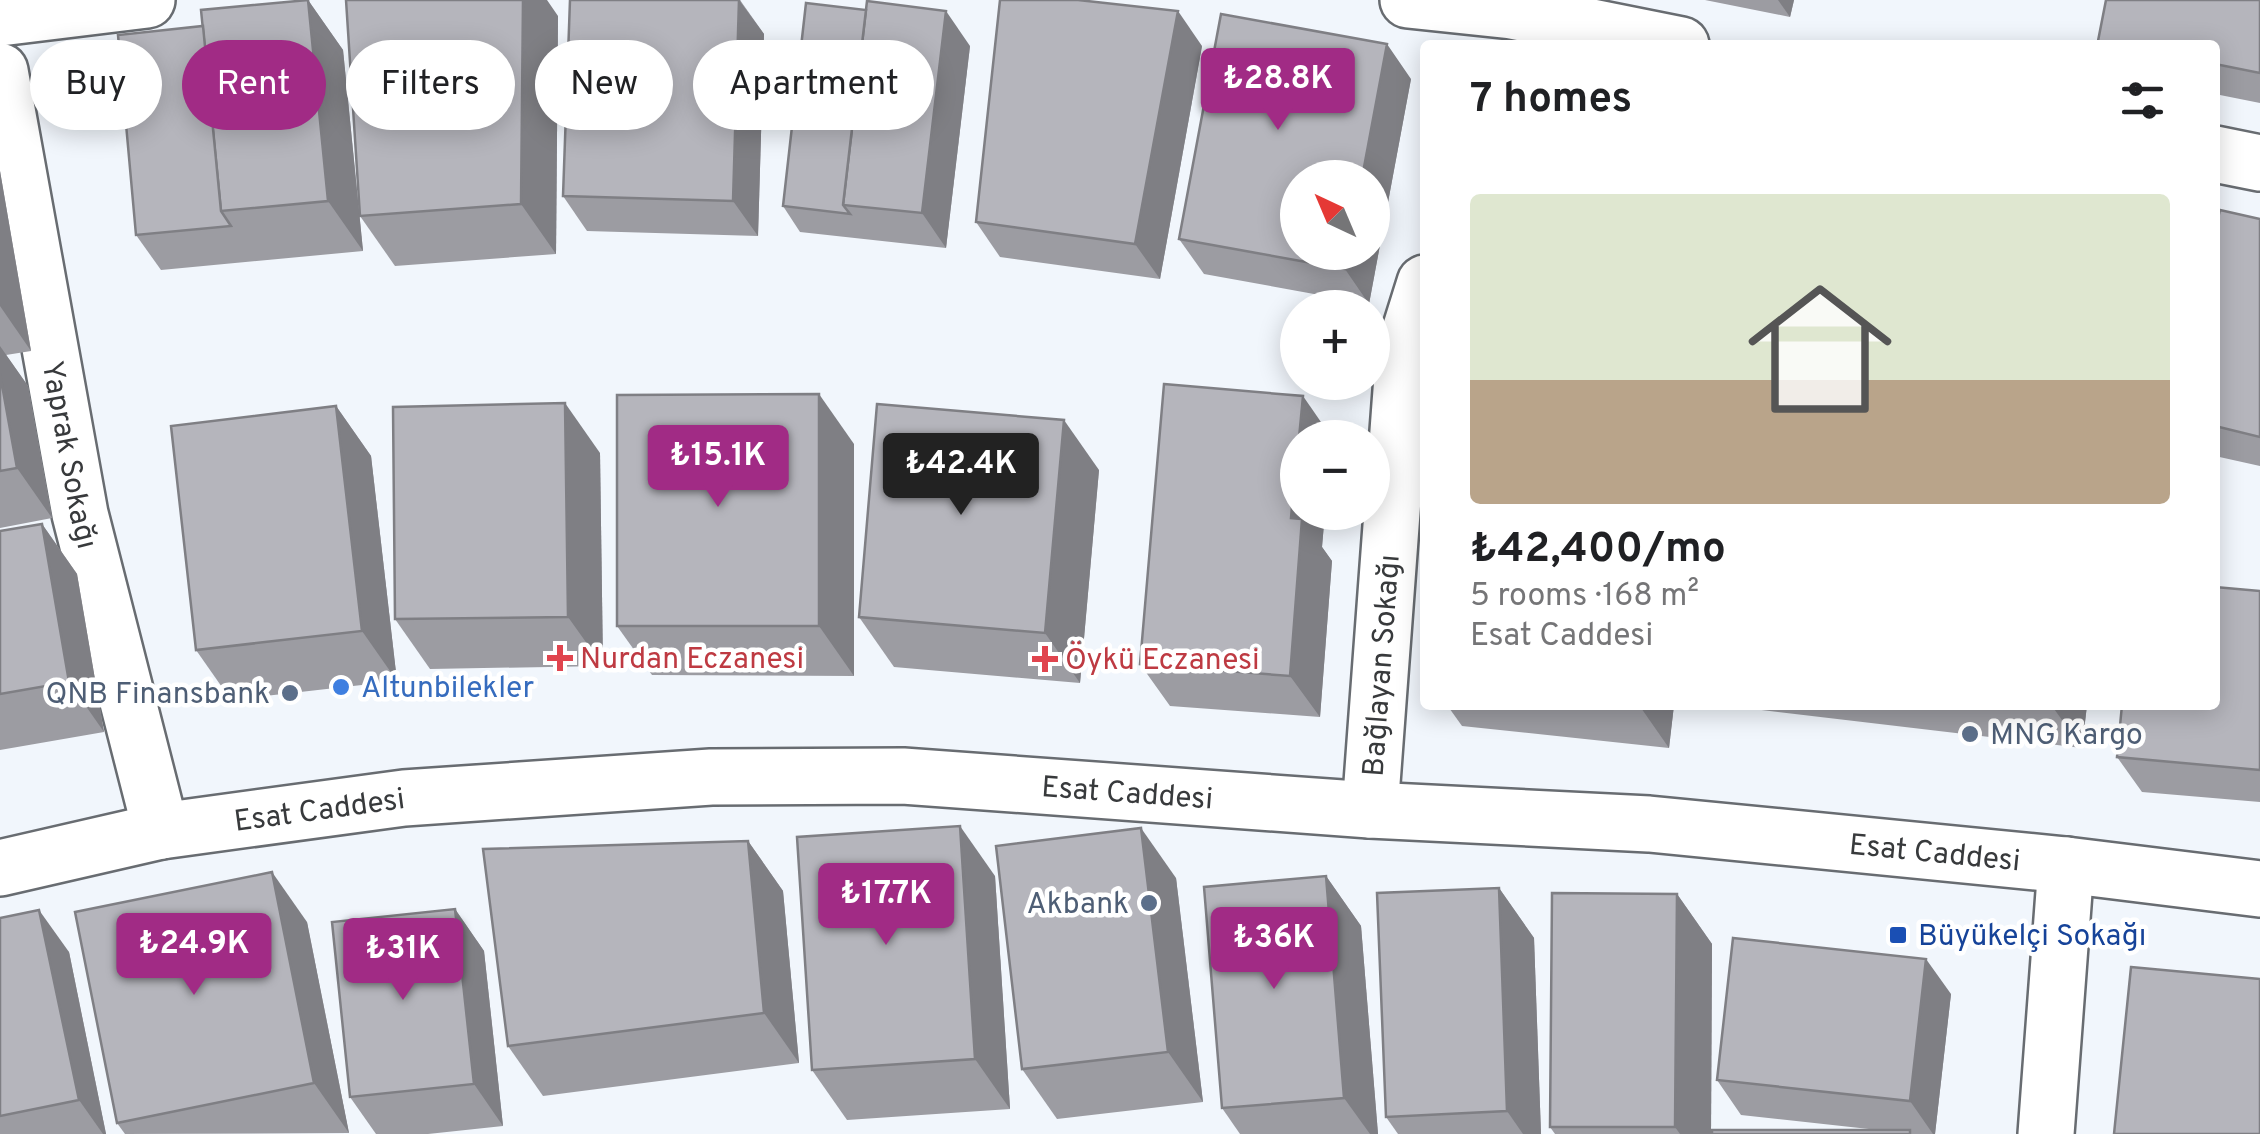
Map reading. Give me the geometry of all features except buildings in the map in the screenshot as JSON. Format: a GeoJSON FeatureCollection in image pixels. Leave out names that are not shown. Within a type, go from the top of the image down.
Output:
{"type":"FeatureCollection","features":[{"type":"Feature","properties":{"kind":"main road"},"geometry":{"type":"LineString","coordinates":[[0,18],[146,0]]}},
{"type":"Feature","properties":{"kind":"main road"},"geometry":{"type":"LineString","coordinates":[[1408,0],[1649,40]]}},
{"type":"Feature","properties":{"kind":"main road","name":"Yaprak Sokağı"},"geometry":{"type":"LineString","coordinates":[[0,71],[80,514],[161,832]]}},
{"type":"Feature","properties":{"kind":"main road"},"geometry":{"type":"LineString","coordinates":[[2220,155],[2260,163]]}},
{"type":"Feature","properties":{"kind":"main road","name":"Bağlayan Sokağı"},"geometry":{"type":"LineString","coordinates":[[1370,810],[1404,350],[1420,300]]}},
{"type":"Feature","properties":{"kind":"main road","name":"Esat Caddesi"},"geometry":{"type":"LineString","coordinates":[[0,868],[161,832],[404,798],[712,776],[904,776],[1370,810],[1648,824],[2066,865],[2260,889]]}},
{"type":"Feature","properties":{"kind":"main road"},"geometry":{"type":"LineString","coordinates":[[2046,1134],[2066,865]]}},
{"type":"Feature","properties":{"kind":"place","name":"Nurdan Eczanesi"},"geometry":{"type":"Point","coordinates":[560,658]}},
{"type":"Feature","properties":{"kind":"place","name":"Öykü Eczanesi"},"geometry":{"type":"Point","coordinates":[1045,659]}},
{"type":"Feature","properties":{"kind":"place","name":"Altunbilekler"},"geometry":{"type":"Point","coordinates":[341,687]}},
{"type":"Feature","properties":{"kind":"place","name":"QNB Finansbank"},"geometry":{"type":"Point","coordinates":[290,693]}},
{"type":"Feature","properties":{"kind":"place","name":"MNG Kargo"},"geometry":{"type":"Point","coordinates":[1970,734]}},
{"type":"Feature","properties":{"kind":"place","name":"Akbank"},"geometry":{"type":"Point","coordinates":[1149,903]}},
{"type":"Feature","properties":{"kind":"place","name":"Büyükelçi Sokağı"},"geometry":{"type":"Point","coordinates":[1898,935]}}]}
